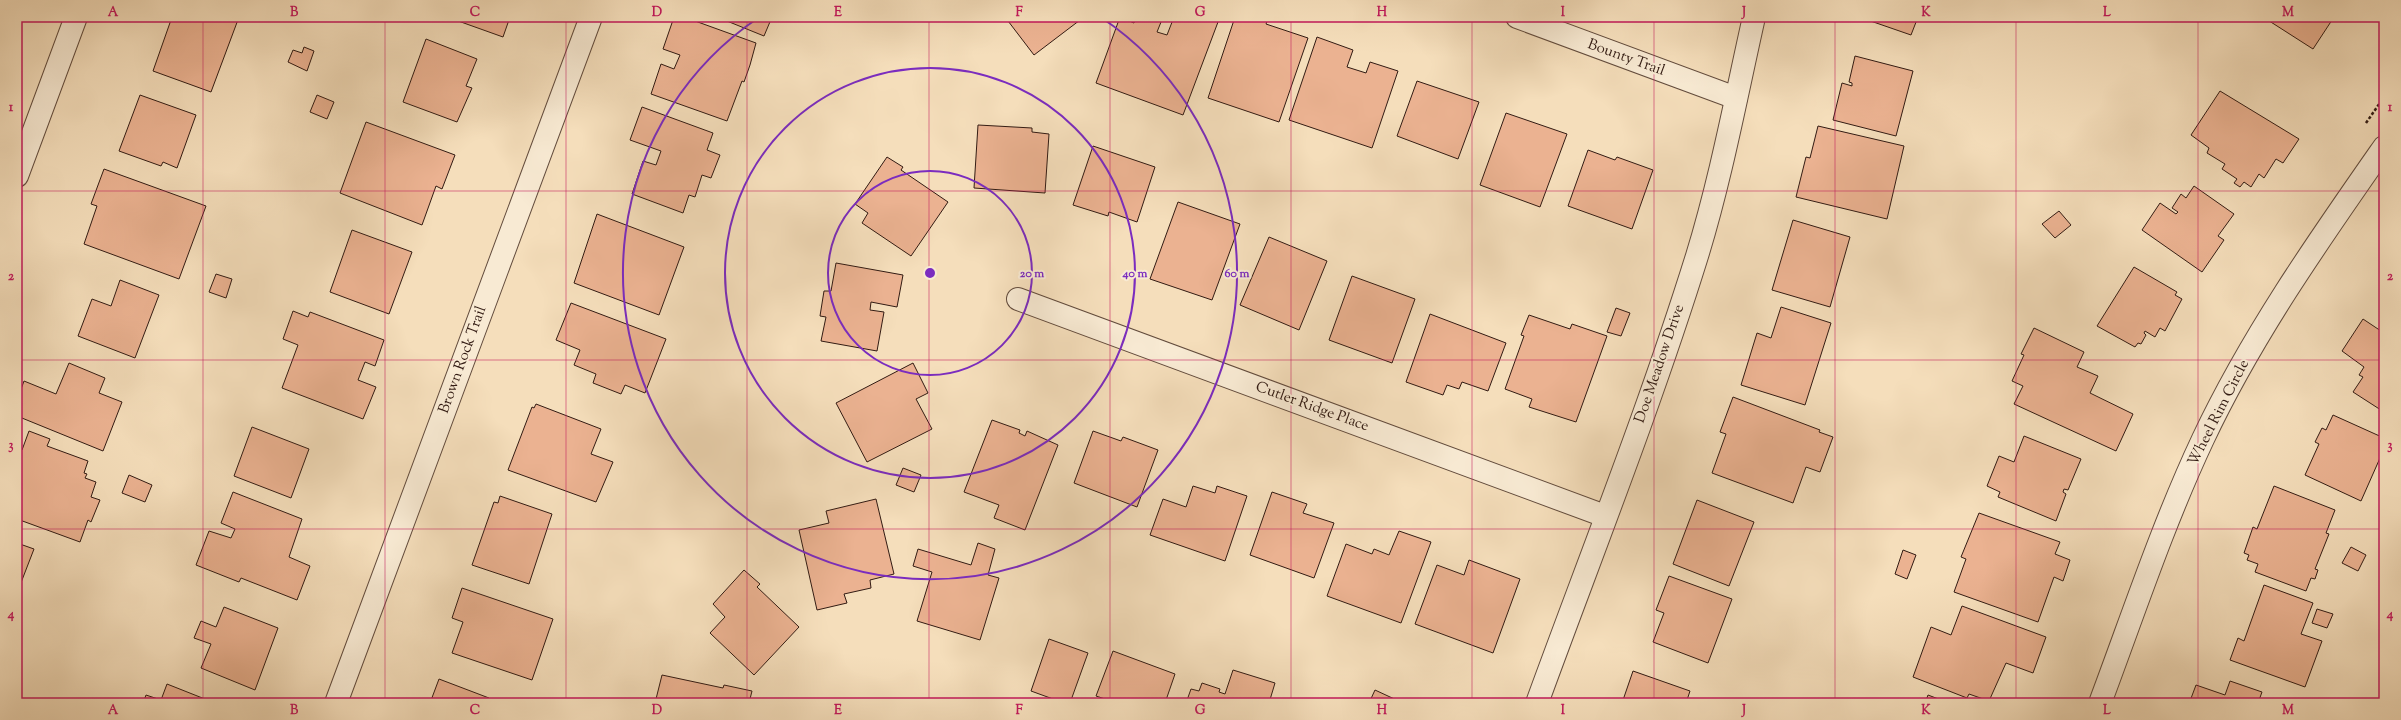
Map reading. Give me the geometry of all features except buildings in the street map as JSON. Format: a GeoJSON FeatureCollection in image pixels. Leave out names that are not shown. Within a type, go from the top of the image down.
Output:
{"type":"FeatureCollection","features":[{"type":"Feature","properties":{"kind":"street"},"geometry":{"type":"LineString","coordinates":[[17,176],[76,17]]}},
{"type":"Feature","properties":{"kind":"street","name":"Brown Rock Trail"},"geometry":{"type":"LineString","coordinates":[[336,703],[591,17]]}},
{"type":"Feature","properties":{"kind":"street","name":"Bounty Trail"},"geometry":{"type":"LineString","coordinates":[[1517,17],[1736,98]]}},
{"type":"Feature","properties":{"kind":"street","name":"Doe Meadow Drive"},"geometry":{"type":"LineString","coordinates":[[1537,703],[1697,256],[1727,145],[1754,17]]}},
{"type":"Feature","properties":{"kind":"street","name":"Wheel Rim Circle"},"geometry":{"type":"LineString","coordinates":[[2100,703],[2180,491],[2226,392],[2291,284],[2384,147]]}},
{"type":"Feature","properties":{"kind":"street","name":"Cutler Ridge Place"},"geometry":{"type":"LineString","coordinates":[[1018,299],[1605,516]]}}]}
